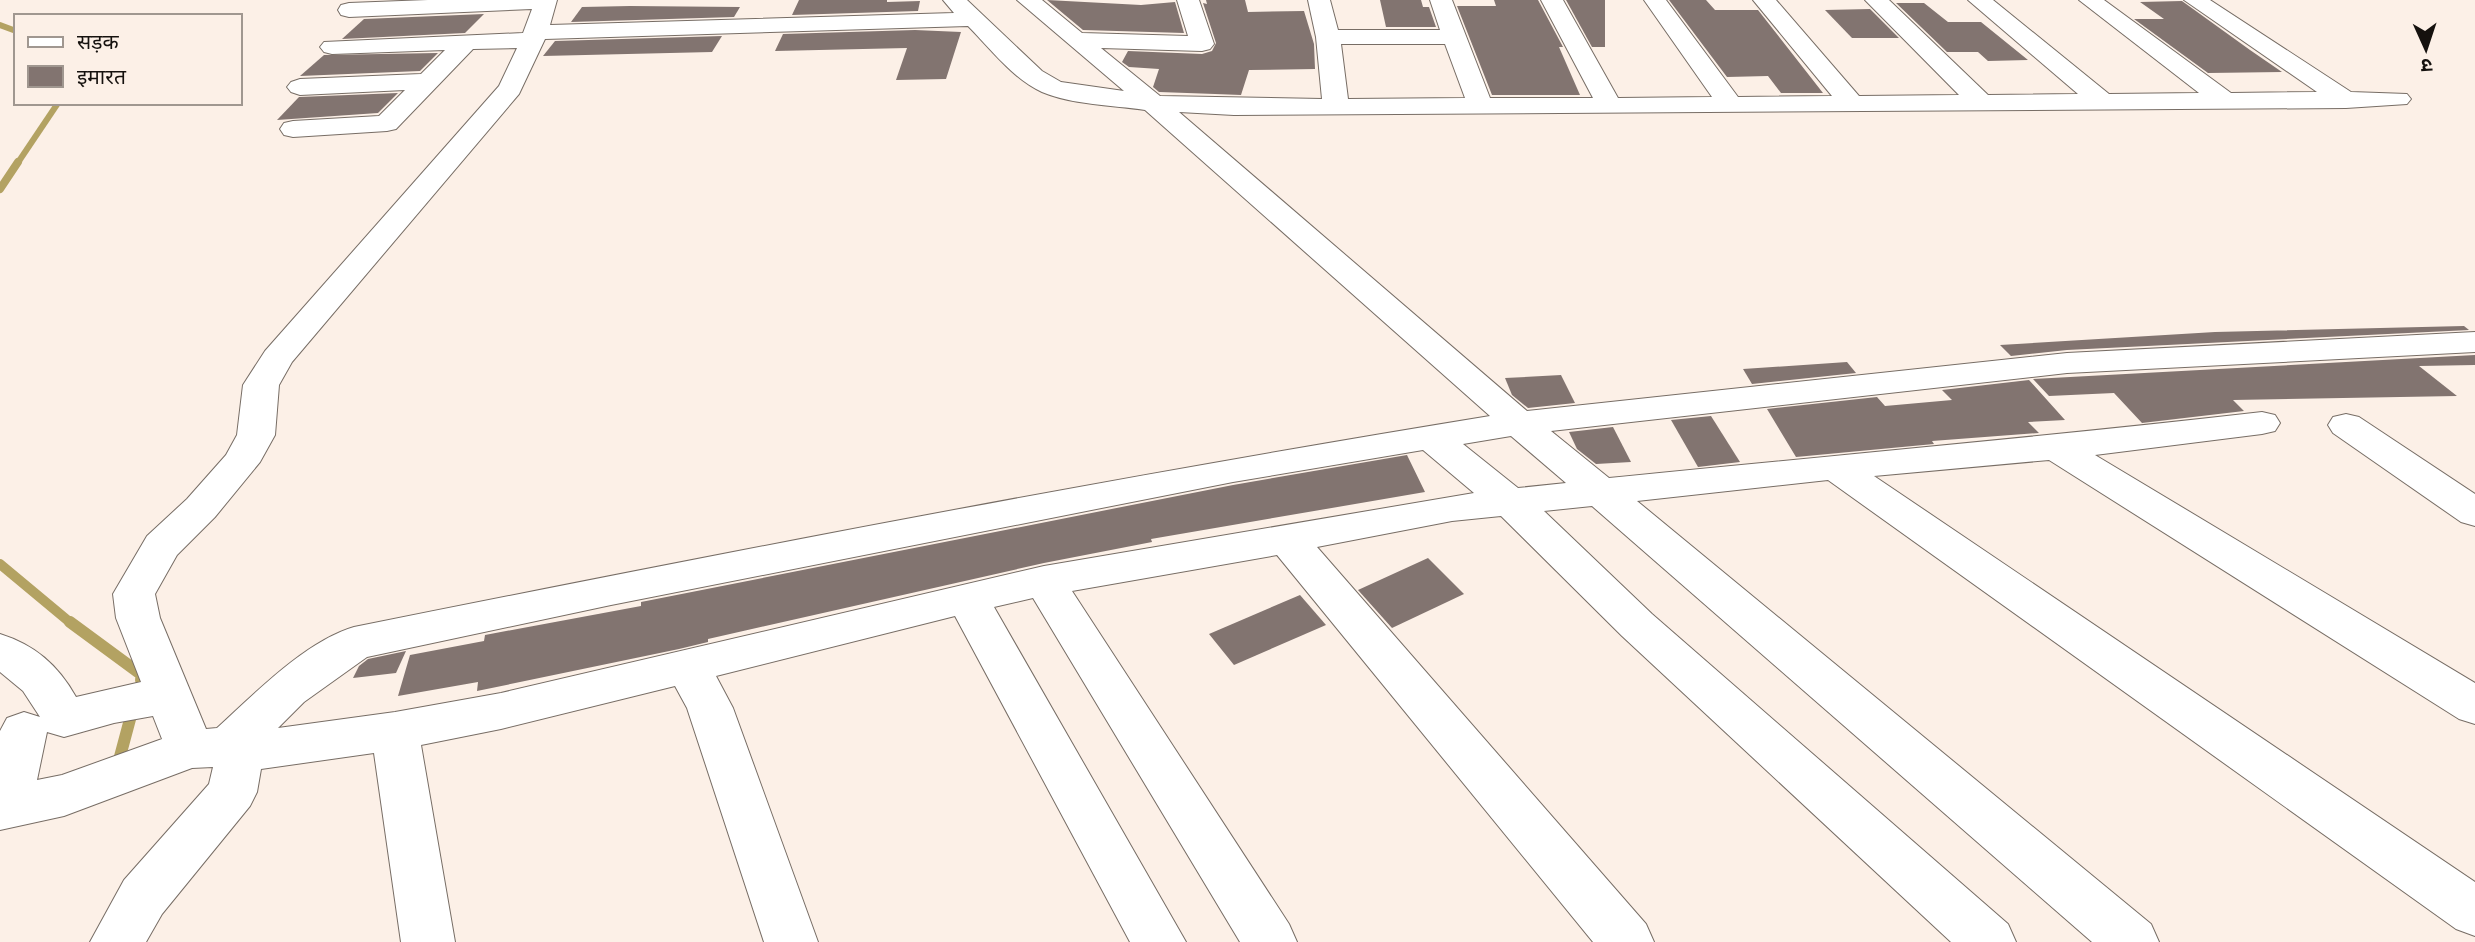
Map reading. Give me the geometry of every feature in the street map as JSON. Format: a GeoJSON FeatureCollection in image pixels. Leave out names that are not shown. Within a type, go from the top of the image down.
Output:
{"type":"FeatureCollection","features":[{"type":"Feature","properties":{"kind":"street"},"geometry":{"type":"LineString","coordinates":[[954,0],[1033,76],[1052,87],[1076,93],[1153,103],[1234,107],[1610,106],[2398,99]]}},
{"type":"Feature","properties":{"kind":"street"},"geometry":{"type":"LineString","coordinates":[[1028,0],[1153,103],[1519,423],[2132,942]]}},
{"type":"Feature","properties":{"kind":"street"},"geometry":{"type":"LineString","coordinates":[[1079,40],[1202,44],[1188,0]]}},
{"type":"Feature","properties":{"kind":"street"},"geometry":{"type":"LineString","coordinates":[[1319,0],[1328,37],[1336,106]]}},
{"type":"Feature","properties":{"kind":"street"},"geometry":{"type":"LineString","coordinates":[[1441,0],[1480,105]]}},
{"type":"Feature","properties":{"kind":"street"},"geometry":{"type":"LineString","coordinates":[[1552,0],[1610,106]]}},
{"type":"Feature","properties":{"kind":"street"},"geometry":{"type":"LineString","coordinates":[[1655,0],[1731,105]]}},
{"type":"Feature","properties":{"kind":"street"},"geometry":{"type":"LineString","coordinates":[[1764,0],[1852,104]]}},
{"type":"Feature","properties":{"kind":"street"},"geometry":{"type":"LineString","coordinates":[[1876,0],[1982,103]]}},
{"type":"Feature","properties":{"kind":"street"},"geometry":{"type":"LineString","coordinates":[[1979,0],[2103,102]]}},
{"type":"Feature","properties":{"kind":"street"},"geometry":{"type":"LineString","coordinates":[[2090,0],[2226,101]]}},
{"type":"Feature","properties":{"kind":"street"},"geometry":{"type":"LineString","coordinates":[[2195,0],[2346,100]]}},
{"type":"Feature","properties":{"kind":"street"},"geometry":{"type":"LineString","coordinates":[[349,10],[540,19],[975,19]]}},
{"type":"Feature","properties":{"kind":"street"},"geometry":{"type":"LineString","coordinates":[[332,47],[466,43],[540,19]]}},
{"type":"Feature","properties":{"kind":"street"},"geometry":{"type":"LineString","coordinates":[[143,700],[134,594],[144,574],[162,546],[201,508],[241,462],[256,435],[261,385],[277,358],[494,110],[510,89],[540,19]]}},
{"type":"Feature","properties":{"kind":"street"},"geometry":{"type":"LineString","coordinates":[[1328,37],[1455,37]]}},
{"type":"Feature","properties":{"kind":"street"},"geometry":{"type":"LineString","coordinates":[[293,129],[387,122],[466,43]]}},
{"type":"Feature","properties":{"kind":"street"},"geometry":{"type":"LineString","coordinates":[[300,87],[428,81]]}},
{"type":"Feature","properties":{"kind":"street"},"geometry":{"type":"LineString","coordinates":[[220,750],[288,690],[354,643],[611,590],[1219,473],[1519,423],[2067,363],[2475,342]]}},
{"type":"Feature","properties":{"kind":"street"},"geometry":{"type":"LineString","coordinates":[[3,809],[64,795],[133,769],[220,750],[395,731],[501,711],[1044,581],[1452,508],[1835,467],[2056,448],[2262,423]]}},
{"type":"Feature","properties":{"kind":"street"},"geometry":{"type":"LineString","coordinates":[[2347,425],[2475,513]]}},
{"type":"Feature","properties":{"kind":"street"},"geometry":{"type":"LineString","coordinates":[[1433,439],[1510,502],[1637,625],[1989,942]]}},
{"type":"Feature","properties":{"kind":"street"},"geometry":{"type":"LineString","coordinates":[[2056,448],[2475,706]]}},
{"type":"Feature","properties":{"kind":"street"},"geometry":{"type":"LineString","coordinates":[[1835,467],[2475,912]]}},
{"type":"Feature","properties":{"kind":"street"},"geometry":{"type":"LineString","coordinates":[[1287,539],[1627,942]]}},
{"type":"Feature","properties":{"kind":"street"},"geometry":{"type":"LineString","coordinates":[[1044,581],[1270,942]]}},
{"type":"Feature","properties":{"kind":"street"},"geometry":{"type":"LineString","coordinates":[[967,598],[1024,704],[1160,942]]}},
{"type":"Feature","properties":{"kind":"street"},"geometry":{"type":"LineString","coordinates":[[0,651],[29,666],[48,688],[29,728],[3,809]]}},
{"type":"Feature","properties":{"kind":"street"},"geometry":{"type":"LineString","coordinates":[[688,666],[710,708],[791,942]]}},
{"type":"Feature","properties":{"kind":"street"},"geometry":{"type":"LineString","coordinates":[[29,728],[143,700],[220,750],[232,792],[143,897],[117,942]]}},
{"type":"Feature","properties":{"kind":"street"},"geometry":{"type":"LineString","coordinates":[[395,731],[428,942]]}},
{"type":"Feature","properties":{"kind":"building"},"geometry":{"type":"Polygon","coordinates":[[[799,0],[920,1],[918,11],[792,15],[799,0]]]}},
{"type":"Feature","properties":{"kind":"building"},"geometry":{"type":"Polygon","coordinates":[[[1047,0],[1141,5],[1175,2],[1184,33],[1083,30],[1047,0]]]}},
{"type":"Feature","properties":{"kind":"building"},"geometry":{"type":"Polygon","coordinates":[[[1206,0],[1245,0],[1248,12],[1304,11],[1314,44],[1315,69],[1249,70],[1241,95],[1159,92],[1153,87],[1159,69],[1129,67],[1122,62],[1128,51],[1202,54],[1212,51],[1216,43],[1203,3],[1207,4],[1206,0]]]}},
{"type":"Feature","properties":{"kind":"building"},"geometry":{"type":"Polygon","coordinates":[[[1380,0],[1421,0],[1423,7],[1429,7],[1436,27],[1386,27],[1380,0]]]}},
{"type":"Feature","properties":{"kind":"building"},"geometry":{"type":"Polygon","coordinates":[[[1494,0],[1538,0],[1563,47],[1559,47],[1580,95],[1492,95],[1457,6],[1496,6],[1494,0]]]}},
{"type":"Feature","properties":{"kind":"building"},"geometry":{"type":"Polygon","coordinates":[[[1566,0],[1605,0],[1605,47],[1592,47],[1566,0]]]}},
{"type":"Feature","properties":{"kind":"building"},"geometry":{"type":"Polygon","coordinates":[[[1669,0],[1706,0],[1715,10],[1758,10],[1823,93],[1781,93],[1768,76],[1727,77],[1669,0]]]}},
{"type":"Feature","properties":{"kind":"building"},"geometry":{"type":"Polygon","coordinates":[[[2182,1],[2282,72],[2208,73],[2134,19],[2164,19],[2140,2],[2182,1]]]}},
{"type":"Feature","properties":{"kind":"building"},"geometry":{"type":"Polygon","coordinates":[[[1896,3],[1924,3],[1948,22],[1981,22],[2028,60],[1988,61],[1978,52],[1947,52],[1896,3]]]}},
{"type":"Feature","properties":{"kind":"building"},"geometry":{"type":"Polygon","coordinates":[[[582,7],[740,7],[734,17],[571,22],[582,7]]]}},
{"type":"Feature","properties":{"kind":"building"},"geometry":{"type":"Polygon","coordinates":[[[1870,9],[1899,38],[1852,38],[1825,10],[1870,9]]]}},
{"type":"Feature","properties":{"kind":"building"},"geometry":{"type":"Polygon","coordinates":[[[484,14],[465,33],[342,39],[364,19],[484,14]]]}},
{"type":"Feature","properties":{"kind":"building"},"geometry":{"type":"Polygon","coordinates":[[[915,30],[961,32],[946,79],[896,80],[907,48],[775,51],[783,34],[915,30]]]}},
{"type":"Feature","properties":{"kind":"building"},"geometry":{"type":"Polygon","coordinates":[[[722,36],[712,52],[543,56],[555,41],[722,36]]]}},
{"type":"Feature","properties":{"kind":"building"},"geometry":{"type":"Polygon","coordinates":[[[438,53],[420,71],[300,76],[324,55],[438,53]]]}},
{"type":"Feature","properties":{"kind":"building"},"geometry":{"type":"Polygon","coordinates":[[[398,93],[378,113],[277,120],[299,97],[398,93]]]}},
{"type":"Feature","properties":{"kind":"building"},"geometry":{"type":"Polygon","coordinates":[[[2464,326],[2469,330],[2067,350],[2011,356],[2000,345],[2215,332],[2464,326]]]}},
{"type":"Feature","properties":{"kind":"building"},"geometry":{"type":"Polygon","coordinates":[[[2475,355],[2475,365],[2419,366],[2457,396],[2233,400],[2244,411],[2142,423],[2114,393],[2049,396],[2033,379],[2475,355]]]}},
{"type":"Feature","properties":{"kind":"building"},"geometry":{"type":"Polygon","coordinates":[[[1847,362],[1856,373],[1752,384],[1743,369],[1847,362]]]}},
{"type":"Feature","properties":{"kind":"building"},"geometry":{"type":"Polygon","coordinates":[[[1561,375],[1575,403],[1528,408],[1512,395],[1505,378],[1561,375]]]}},
{"type":"Feature","properties":{"kind":"building"},"geometry":{"type":"Polygon","coordinates":[[[2029,380],[2065,420],[2028,422],[2039,433],[1932,441],[1934,444],[1796,457],[1767,409],[1877,397],[1885,406],[1952,400],[1942,390],[2029,380]]]}},
{"type":"Feature","properties":{"kind":"building"},"geometry":{"type":"Polygon","coordinates":[[[1711,416],[1740,462],[1698,467],[1671,420],[1711,416]]]}},
{"type":"Feature","properties":{"kind":"building"},"geometry":{"type":"Polygon","coordinates":[[[1613,427],[1631,462],[1596,464],[1577,449],[1569,432],[1613,427]]]}},
{"type":"Feature","properties":{"kind":"building"},"geometry":{"type":"Polygon","coordinates":[[[1407,455],[1425,492],[1151,539],[1152,542],[1044,563],[708,639],[708,642],[679,649],[477,691],[478,682],[398,696],[410,655],[484,641],[485,635],[641,606],[641,602],[1233,485],[1407,455]]]}},
{"type":"Feature","properties":{"kind":"building"},"geometry":{"type":"Polygon","coordinates":[[[1428,558],[1464,594],[1392,628],[1358,590],[1428,558]]]}},
{"type":"Feature","properties":{"kind":"building"},"geometry":{"type":"Polygon","coordinates":[[[1300,595],[1326,625],[1234,665],[1209,634],[1300,595]]]}},
{"type":"Feature","properties":{"kind":"building"},"geometry":{"type":"Polygon","coordinates":[[[406,651],[396,673],[353,678],[359,666],[368,659],[406,651]]]}},
{"type":"Feature","properties":{"kind":"waterway"},"geometry":{"type":"LineString","coordinates":[[0,25],[14,30]]}},
{"type":"Feature","properties":{"kind":"waterway"},"geometry":{"type":"LineString","coordinates":[[17,164],[57,105]]}},
{"type":"Feature","properties":{"kind":"waterway"},"geometry":{"type":"LineString","coordinates":[[0,189],[18,162]]}},
{"type":"Feature","properties":{"kind":"waterway"},"geometry":{"type":"LineString","coordinates":[[0,564],[72,624]]}},
{"type":"Feature","properties":{"kind":"waterway"},"geometry":{"type":"LineString","coordinates":[[70,622],[142,675],[141,680]]}},
{"type":"Feature","properties":{"kind":"waterway"},"geometry":{"type":"LineString","coordinates":[[118,764],[133,708]]}}]}
